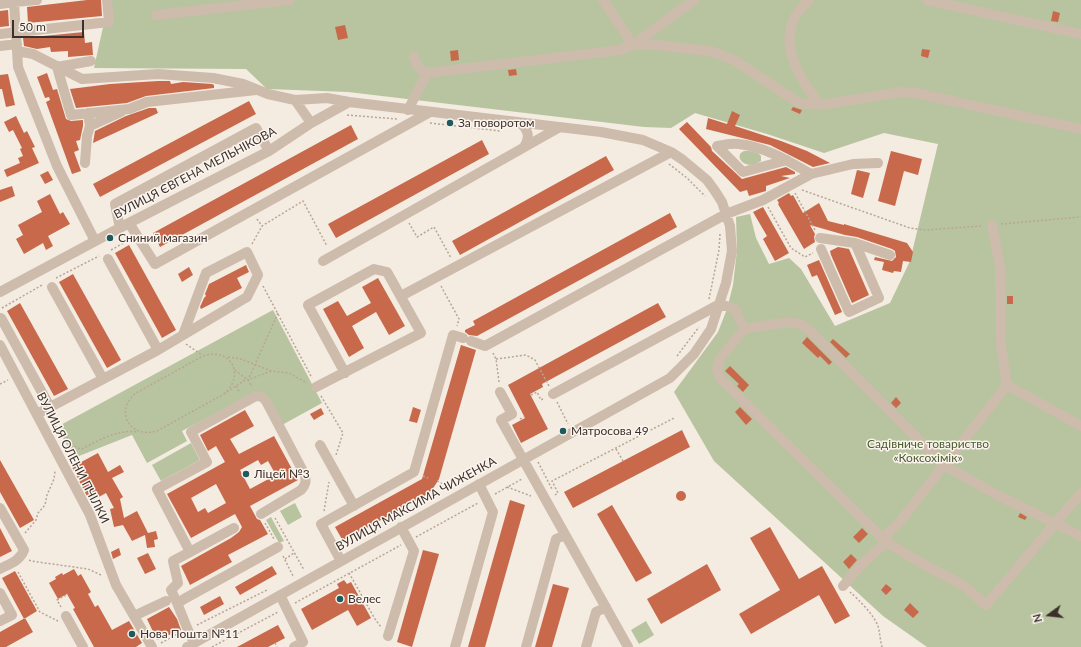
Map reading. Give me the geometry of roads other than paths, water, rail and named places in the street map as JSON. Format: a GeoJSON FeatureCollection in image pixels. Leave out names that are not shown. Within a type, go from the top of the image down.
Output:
{"type":"FeatureCollection","features":[{"type":"Feature","properties":{"kind":"street"},"geometry":{"type":"LineString","coordinates":[[0,4],[37,0]]}},
{"type":"Feature","properties":{"kind":"street"},"geometry":{"type":"LineString","coordinates":[[0,34],[109,22],[107,0]]}},
{"type":"Feature","properties":{"kind":"street"},"geometry":{"type":"LineString","coordinates":[[156,16],[290,0]]}},
{"type":"Feature","properties":{"kind":"street"},"geometry":{"type":"LineString","coordinates":[[603,0],[632,45]]}},
{"type":"Feature","properties":{"kind":"street"},"geometry":{"type":"LineString","coordinates":[[414,56],[418,68],[427,73],[620,50],[632,45],[694,0]]}},
{"type":"Feature","properties":{"kind":"street"},"geometry":{"type":"LineString","coordinates":[[809,0],[800,9],[792,23],[790,40],[793,59],[797,69],[807,88],[820,105]]}},
{"type":"Feature","properties":{"kind":"street"},"geometry":{"type":"LineString","coordinates":[[927,0],[1081,34]]}},
{"type":"Feature","properties":{"kind":"street"},"geometry":{"type":"LineString","coordinates":[[14,2],[18,67],[57,166],[95,241]]}},
{"type":"Feature","properties":{"kind":"street"},"geometry":{"type":"LineString","coordinates":[[632,45],[657,45],[710,51],[734,60],[799,104],[820,105],[902,92],[916,93],[1081,129]]}},
{"type":"Feature","properties":{"kind":"street"},"geometry":{"type":"LineString","coordinates":[[0,46],[17,48],[33,54],[82,79],[158,74],[213,78],[243,84],[268,94],[295,100],[327,98],[408,110],[622,135],[646,141],[671,152],[683,160],[706,180],[722,202],[722,216],[730,226],[732,251],[726,283],[720,304]]}},
{"type":"Feature","properties":{"kind":"street"},"geometry":{"type":"LineString","coordinates":[[57,66],[91,61]]}},
{"type":"Feature","properties":{"kind":"street"},"geometry":{"type":"LineString","coordinates":[[57,66],[71,115],[128,109]]}},
{"type":"Feature","properties":{"kind":"street"},"geometry":{"type":"LineString","coordinates":[[408,110],[427,73]]}},
{"type":"Feature","properties":{"kind":"street"},"geometry":{"type":"LineString","coordinates":[[90,126],[147,102],[258,90]]}},
{"type":"Feature","properties":{"kind":"street"},"geometry":{"type":"LineString","coordinates":[[295,100],[311,123]]}},
{"type":"Feature","properties":{"kind":"street","name":"ВУЛИЦЯ ЄВГЕНА МЕЛЬНІКОВА"},"geometry":{"type":"LineString","coordinates":[[0,292],[129,223],[269,151],[311,123],[349,102]]}},
{"type":"Feature","properties":{"kind":"street"},"geometry":{"type":"LineString","coordinates":[[395,108],[399,110],[402,115],[402,120],[398,130]]}},
{"type":"Feature","properties":{"kind":"street"},"geometry":{"type":"LineString","coordinates":[[129,223],[155,264],[430,112]]}},
{"type":"Feature","properties":{"kind":"street"},"geometry":{"type":"LineString","coordinates":[[86,163],[87,136],[90,126],[88,113]]}},
{"type":"Feature","properties":{"kind":"street"},"geometry":{"type":"LineString","coordinates":[[518,122],[523,125],[528,134],[528,142],[524,147]]}},
{"type":"Feature","properties":{"kind":"street"},"geometry":{"type":"LineString","coordinates":[[323,261],[560,127]]}},
{"type":"Feature","properties":{"kind":"street"},"geometry":{"type":"LineString","coordinates":[[120,228],[115,204],[256,128],[269,151]]}},
{"type":"Feature","properties":{"kind":"street"},"geometry":{"type":"LineString","coordinates":[[646,141],[652,150],[652,158],[647,165]]}},
{"type":"Feature","properties":{"kind":"street"},"geometry":{"type":"LineString","coordinates":[[787,160],[743,172],[717,146],[737,144],[760,148],[787,160],[811,174]]}},
{"type":"Feature","properties":{"kind":"street"},"geometry":{"type":"LineString","coordinates":[[401,296],[671,152]]}},
{"type":"Feature","properties":{"kind":"street"},"geometry":{"type":"LineString","coordinates":[[341,561],[321,524],[414,472],[462,338],[485,346],[722,216],[763,200],[811,174],[854,164],[878,164]]}},
{"type":"Feature","properties":{"kind":"street"},"geometry":{"type":"LineString","coordinates":[[843,586],[864,562],[886,542],[887,534],[898,524],[1007,385],[1001,345],[1000,265],[992,225]]}},
{"type":"Feature","properties":{"kind":"street"},"geometry":{"type":"LineString","coordinates":[[820,238],[855,243],[890,255]]}},
{"type":"Feature","properties":{"kind":"street"},"geometry":{"type":"LineString","coordinates":[[821,249],[849,312],[878,298],[855,243]]}},
{"type":"Feature","properties":{"kind":"street"},"geometry":{"type":"LineString","coordinates":[[0,313],[42,411],[158,350],[247,297],[258,275],[247,252],[206,273],[183,334]]}},
{"type":"Feature","properties":{"kind":"street"},"geometry":{"type":"LineString","coordinates":[[108,254],[158,350]]}},
{"type":"Feature","properties":{"kind":"street"},"geometry":{"type":"LineString","coordinates":[[317,389],[420,333],[387,272],[374,269],[308,305],[345,373]]}},
{"type":"Feature","properties":{"kind":"street"},"geometry":{"type":"LineString","coordinates":[[50,283],[103,379]]}},
{"type":"Feature","properties":{"kind":"street"},"geometry":{"type":"LineString","coordinates":[[553,394],[720,304],[735,309],[744,329]]}},
{"type":"Feature","properties":{"kind":"street","name":"ВУЛИЦЯ МАКСИМА ЧИЖЕНКА"},"geometry":{"type":"LineString","coordinates":[[191,645],[276,591],[341,561],[670,378],[694,354],[711,329],[720,304]]}},
{"type":"Feature","properties":{"kind":"street"},"geometry":{"type":"LineString","coordinates":[[1081,493],[1055,524],[986,605],[963,585],[886,542],[720,378],[717,370],[720,359],[744,329],[784,324],[802,326],[810,331],[944,465],[1055,524],[1081,536]]}},
{"type":"Feature","properties":{"kind":"street","name":"ВУЛИЦЯ ОЛЕНИ ПЧІЛКИ"},"geometry":{"type":"LineString","coordinates":[[0,345],[42,411],[90,515],[116,585],[134,616],[156,645]]}},
{"type":"Feature","properties":{"kind":"street"},"geometry":{"type":"LineString","coordinates":[[1007,385],[1081,426]]}},
{"type":"Feature","properties":{"kind":"street"},"geometry":{"type":"LineString","coordinates":[[500,392],[512,414],[501,420],[628,647]]}},
{"type":"Feature","properties":{"kind":"street"},"geometry":{"type":"LineString","coordinates":[[190,552],[157,489],[207,462],[191,432],[256,396],[261,396],[266,401],[306,479],[306,483],[301,490],[261,514]]}},
{"type":"Feature","properties":{"kind":"street"},"geometry":{"type":"LineString","coordinates":[[320,445],[354,506]]}},
{"type":"Feature","properties":{"kind":"street"},"geometry":{"type":"LineString","coordinates":[[455,647],[493,512],[479,484]]}},
{"type":"Feature","properties":{"kind":"street"},"geometry":{"type":"LineString","coordinates":[[0,508],[24,550],[18,559],[0,569]]}},
{"type":"Feature","properties":{"kind":"street"},"geometry":{"type":"LineString","coordinates":[[388,636],[414,551],[401,527]]}},
{"type":"Feature","properties":{"kind":"street"},"geometry":{"type":"LineString","coordinates":[[191,645],[178,603],[171,590],[178,583],[173,561],[234,528]]}},
{"type":"Feature","properties":{"kind":"street"},"geometry":{"type":"LineString","coordinates":[[526,647],[556,539],[565,535]]}},
{"type":"Feature","properties":{"kind":"street"},"geometry":{"type":"LineString","coordinates":[[178,603],[278,547]]}},
{"type":"Feature","properties":{"kind":"street"},"geometry":{"type":"LineString","coordinates":[[276,591],[303,642],[294,647]]}},
{"type":"Feature","properties":{"kind":"street"},"geometry":{"type":"LineString","coordinates":[[0,593],[12,615],[0,621]]}},
{"type":"Feature","properties":{"kind":"street"},"geometry":{"type":"LineString","coordinates":[[134,616],[166,600]]}},
{"type":"Feature","properties":{"kind":"street"},"geometry":{"type":"LineString","coordinates":[[586,647],[596,612],[606,607]]}},
{"type":"Feature","properties":{"kind":"street"},"geometry":{"type":"LineString","coordinates":[[66,616],[83,647]]}},
{"type":"Feature","properties":{"kind":"place","name":"За поворотом"},"geometry":{"type":"Point","coordinates":[450,123]}},
{"type":"Feature","properties":{"kind":"place","name":"Сниний магазин"},"geometry":{"type":"Point","coordinates":[110,238]}},
{"type":"Feature","properties":{"kind":"place","name":"Матросова 49"},"geometry":{"type":"Point","coordinates":[563,431]}},
{"type":"Feature","properties":{"kind":"place","name":"Ліцей №3"},"geometry":{"type":"Point","coordinates":[246,474]}},
{"type":"Feature","properties":{"kind":"place","name":"Велес"},"geometry":{"type":"Point","coordinates":[340,599]}},
{"type":"Feature","properties":{"kind":"place","name":"Нова Пошта №11"},"geometry":{"type":"Point","coordinates":[132,634]}},
{"type":"Feature","properties":{"kind":"park label","name":"Садівниче товариство «Коксохімік»"},"geometry":{"type":"Point","coordinates":[928,451]}}]}
